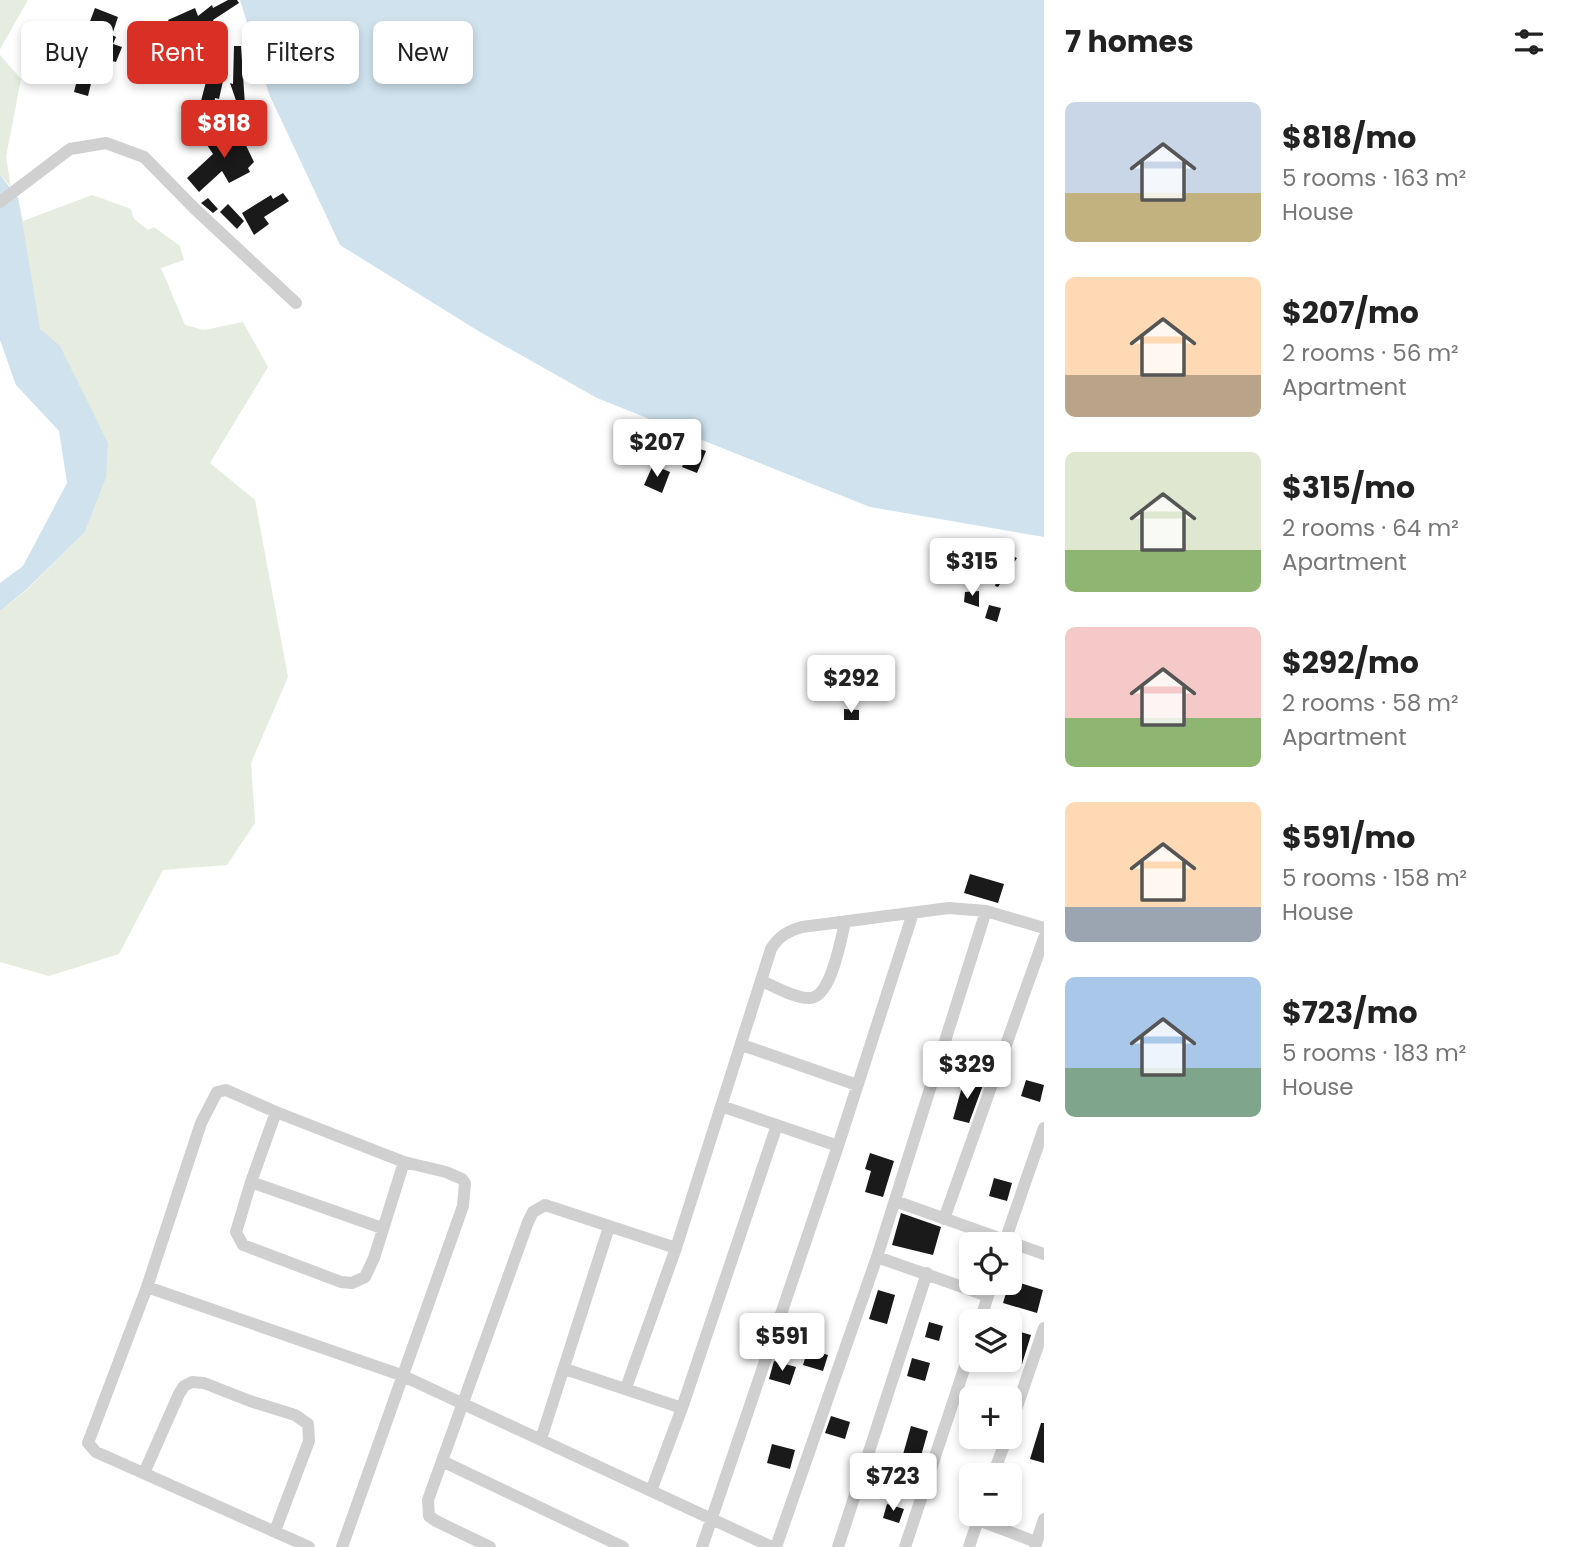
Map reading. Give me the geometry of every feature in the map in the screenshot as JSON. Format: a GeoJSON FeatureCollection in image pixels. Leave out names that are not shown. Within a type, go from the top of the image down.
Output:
{"type":"FeatureCollection","features":[{"type":"Feature","properties":{"kind":"street"},"geometry":{"type":"LineString","coordinates":[[0,202],[70,149],[106,143],[144,157],[194,208],[296,303]]}},
{"type":"Feature","properties":{"kind":"street"},"geometry":{"type":"LineString","coordinates":[[626,1388],[676,1248],[771,949],[779,937],[802,927],[949,908],[986,911],[1044,928]]}},
{"type":"Feature","properties":{"kind":"street"},"geometry":{"type":"LineString","coordinates":[[147,1287],[401,1376],[774,1547],[877,1257],[986,911]]}},
{"type":"Feature","properties":{"kind":"street"},"geometry":{"type":"LineString","coordinates":[[702,1547],[838,1146],[913,913]]}},
{"type":"Feature","properties":{"kind":"street"},"geometry":{"type":"LineString","coordinates":[[762,981],[807,998],[816,997],[830,977],[845,922]]}},
{"type":"Feature","properties":{"kind":"street"},"geometry":{"type":"LineString","coordinates":[[944,1219],[1044,938]]}},
{"type":"Feature","properties":{"kind":"street"},"geometry":{"type":"LineString","coordinates":[[742,1045],[857,1085]]}},
{"type":"Feature","properties":{"kind":"street"},"geometry":{"type":"LineString","coordinates":[[309,1547],[96,1452],[88,1443],[147,1287],[201,1123],[217,1092],[226,1090],[404,1162],[446,1171],[462,1179],[466,1191],[463,1206],[342,1547]]}},
{"type":"Feature","properties":{"kind":"street"},"geometry":{"type":"LineString","coordinates":[[721,1106],[838,1146]]}},
{"type":"Feature","properties":{"kind":"street"},"geometry":{"type":"LineString","coordinates":[[276,1112],[237,1225],[237,1238],[243,1245],[341,1282],[352,1283],[365,1278],[374,1258],[404,1162]]}},
{"type":"Feature","properties":{"kind":"street"},"geometry":{"type":"LineString","coordinates":[[651,1491],[682,1408],[777,1125]]}},
{"type":"Feature","properties":{"kind":"street"},"geometry":{"type":"LineString","coordinates":[[1008,1232],[1044,1128]]}},
{"type":"Feature","properties":{"kind":"street"},"geometry":{"type":"LineString","coordinates":[[251,1182],[382,1228]]}},
{"type":"Feature","properties":{"kind":"street"},"geometry":{"type":"LineString","coordinates":[[895,1201],[978,1232]]}},
{"type":"Feature","properties":{"kind":"street"},"geometry":{"type":"LineString","coordinates":[[490,1547],[429,1516],[428,1500],[533,1212],[545,1205],[676,1248]]}},
{"type":"Feature","properties":{"kind":"street"},"geometry":{"type":"LineString","coordinates":[[541,1438],[609,1227]]}},
{"type":"Feature","properties":{"kind":"street"},"geometry":{"type":"LineString","coordinates":[[1022,1247],[1044,1254]]}},
{"type":"Feature","properties":{"kind":"street"},"geometry":{"type":"LineString","coordinates":[[877,1257],[988,1296],[984,1309]]}},
{"type":"Feature","properties":{"kind":"street"},"geometry":{"type":"LineString","coordinates":[[838,1547],[927,1273]]}},
{"type":"Feature","properties":{"kind":"street"},"geometry":{"type":"LineString","coordinates":[[1022,1392],[1044,1328]]}},
{"type":"Feature","properties":{"kind":"street"},"geometry":{"type":"LineString","coordinates":[[565,1369],[682,1408]]}},
{"type":"Feature","properties":{"kind":"street"},"geometry":{"type":"LineString","coordinates":[[905,1547],[963,1372]]}},
{"type":"Feature","properties":{"kind":"street"},"geometry":{"type":"LineString","coordinates":[[144,1474],[179,1394],[184,1386],[192,1382],[204,1383],[295,1415],[308,1424],[309,1441],[275,1531]]}},
{"type":"Feature","properties":{"kind":"street"},"geometry":{"type":"LineString","coordinates":[[442,1461],[623,1547]]}},
{"type":"Feature","properties":{"kind":"street"},"geometry":{"type":"LineString","coordinates":[[997,1526],[1035,1545],[1044,1519]]}},
{"type":"Feature","properties":{"kind":"street"},"geometry":{"type":"LineString","coordinates":[[969,1547],[976,1526]]}},
{"type":"Feature","properties":{"kind":"shaded area"},"geometry":{"type":"Polygon","coordinates":[[[0,0],[28,0],[0,49],[0,0]]]}},
{"type":"Feature","properties":{"kind":"shaded area"},"geometry":{"type":"Polygon","coordinates":[[[0,55],[21,79],[6,157],[11,187],[0,175],[0,55]]]}},
{"type":"Feature","properties":{"kind":"shaded area"},"geometry":{"type":"Polygon","coordinates":[[[92,195],[131,209],[134,219],[148,230],[154,227],[180,246],[184,260],[161,268],[185,325],[204,330],[243,322],[268,367],[210,463],[255,500],[288,677],[251,763],[255,823],[227,865],[163,870],[119,954],[49,976],[0,962],[0,611],[28,589],[85,532],[106,478],[30,349],[0,214],[18,198],[23,221],[92,195]]]}},
{"type":"Feature","properties":{"kind":"water"},"geometry":{"type":"Polygon","coordinates":[[[240,0],[1044,0],[1044,537],[870,507],[597,398],[480,332],[340,245],[266,84],[359,84],[359,21],[246,21],[240,0]]]}},
{"type":"Feature","properties":{"kind":"water"},"geometry":{"type":"Polygon","coordinates":[[[0,175],[18,198],[40,329],[60,346],[108,443],[106,478],[85,532],[27,589],[0,611],[0,583],[23,566],[67,483],[59,431],[16,385],[0,340],[0,175]]]}},
{"type":"Feature","properties":{"kind":"building"},"geometry":{"type":"Polygon","coordinates":[[[228,0],[237,0],[239,3],[214,21],[168,20],[195,8],[198,16],[212,5],[213,8],[228,0]]]}},
{"type":"Feature","properties":{"kind":"building"},"geometry":{"type":"Polygon","coordinates":[[[95,8],[118,17],[113,32],[113,21],[90,21],[95,8]]]}},
{"type":"Feature","properties":{"kind":"building"},"geometry":{"type":"Polygon","coordinates":[[[113,44],[122,47],[116,62],[113,61],[113,44]]]}},
{"type":"Feature","properties":{"kind":"building"},"geometry":{"type":"Polygon","coordinates":[[[234,46],[241,46],[246,120],[243,121],[230,83],[233,84],[234,46]]]}},
{"type":"Feature","properties":{"kind":"building"},"geometry":{"type":"Polygon","coordinates":[[[76,84],[91,84],[88,96],[74,92],[76,84]]]}},
{"type":"Feature","properties":{"kind":"building"},"geometry":{"type":"Polygon","coordinates":[[[205,84],[222,84],[219,99],[215,98],[213,116],[197,113],[205,84]]]}},
{"type":"Feature","properties":{"kind":"building"},"geometry":{"type":"Polygon","coordinates":[[[189,118],[202,121],[199,135],[186,131],[189,118]]]}},
{"type":"Feature","properties":{"kind":"building"},"geometry":{"type":"Polygon","coordinates":[[[237,127],[254,162],[248,168],[250,172],[229,183],[222,171],[199,192],[187,178],[213,154],[205,142],[237,127]]]}},
{"type":"Feature","properties":{"kind":"building"},"geometry":{"type":"Polygon","coordinates":[[[283,193],[289,201],[264,217],[269,224],[254,235],[242,213],[271,195],[273,199],[283,193]]]}},
{"type":"Feature","properties":{"kind":"building"},"geometry":{"type":"Polygon","coordinates":[[[208,198],[218,209],[213,213],[201,203],[208,198]]]}},
{"type":"Feature","properties":{"kind":"building"},"geometry":{"type":"Polygon","coordinates":[[[228,204],[244,221],[237,229],[220,212],[228,204]]]}},
{"type":"Feature","properties":{"kind":"building"},"geometry":{"type":"Polygon","coordinates":[[[691,446],[706,451],[697,473],[682,467],[691,446]]]}},
{"type":"Feature","properties":{"kind":"building"},"geometry":{"type":"Polygon","coordinates":[[[653,465],[670,472],[662,493],[644,485],[653,465]]]}},
{"type":"Feature","properties":{"kind":"building"},"geometry":{"type":"Polygon","coordinates":[[[1005,553],[1017,558],[998,587],[995,586],[1005,553]]]}},
{"type":"Feature","properties":{"kind":"building"},"geometry":{"type":"Polygon","coordinates":[[[979,591],[979,607],[964,602],[965,592],[979,591]]]}},
{"type":"Feature","properties":{"kind":"building"},"geometry":{"type":"Polygon","coordinates":[[[989,605],[1001,608],[997,622],[985,618],[989,605]]]}},
{"type":"Feature","properties":{"kind":"building"},"geometry":{"type":"Polygon","coordinates":[[[844,709],[859,710],[859,720],[844,720],[844,709]]]}},
{"type":"Feature","properties":{"kind":"building"},"geometry":{"type":"Polygon","coordinates":[[[970,874],[1004,884],[998,903],[964,893],[970,874]]]}},
{"type":"Feature","properties":{"kind":"building"},"geometry":{"type":"Polygon","coordinates":[[[964,1080],[983,1085],[969,1123],[953,1119],[964,1080]]]}},
{"type":"Feature","properties":{"kind":"building"},"geometry":{"type":"Polygon","coordinates":[[[1026,1080],[1044,1085],[1040,1102],[1021,1096],[1026,1080]]]}},
{"type":"Feature","properties":{"kind":"building"},"geometry":{"type":"Polygon","coordinates":[[[870,1153],[894,1161],[883,1197],[865,1192],[871,1171],[865,1169],[870,1153]]]}},
{"type":"Feature","properties":{"kind":"building"},"geometry":{"type":"Polygon","coordinates":[[[994,1178],[1012,1183],[1007,1201],[989,1196],[994,1178]]]}},
{"type":"Feature","properties":{"kind":"building"},"geometry":{"type":"Polygon","coordinates":[[[901,1213],[941,1227],[933,1255],[892,1245],[901,1213]]]}},
{"type":"Feature","properties":{"kind":"building"},"geometry":{"type":"Polygon","coordinates":[[[1022,1284],[1043,1290],[1037,1313],[1003,1303],[1005,1295],[1022,1295],[1022,1284]]]}},
{"type":"Feature","properties":{"kind":"building"},"geometry":{"type":"Polygon","coordinates":[[[878,1290],[895,1295],[887,1324],[869,1319],[878,1290]]]}},
{"type":"Feature","properties":{"kind":"building"},"geometry":{"type":"Polygon","coordinates":[[[929,1322],[943,1326],[939,1341],[925,1337],[929,1322]]]}},
{"type":"Feature","properties":{"kind":"building"},"geometry":{"type":"Polygon","coordinates":[[[1022,1332],[1031,1335],[1022,1364],[1022,1332]]]}},
{"type":"Feature","properties":{"kind":"building"},"geometry":{"type":"Polygon","coordinates":[[[808,1349],[828,1355],[823,1371],[803,1365],[808,1349]]]}},
{"type":"Feature","properties":{"kind":"building"},"geometry":{"type":"Polygon","coordinates":[[[912,1358],[930,1363],[925,1381],[907,1376],[912,1358]]]}},
{"type":"Feature","properties":{"kind":"building"},"geometry":{"type":"Polygon","coordinates":[[[774,1361],[796,1367],[790,1385],[769,1379],[774,1361]]]}},
{"type":"Feature","properties":{"kind":"building"},"geometry":{"type":"Polygon","coordinates":[[[831,1416],[850,1422],[845,1439],[825,1433],[831,1416]]]}},
{"type":"Feature","properties":{"kind":"building"},"geometry":{"type":"Polygon","coordinates":[[[1041,1423],[1044,1423],[1044,1463],[1030,1459],[1041,1423]]]}},
{"type":"Feature","properties":{"kind":"building"},"geometry":{"type":"Polygon","coordinates":[[[911,1426],[928,1431],[919,1463],[902,1458],[911,1426]]]}},
{"type":"Feature","properties":{"kind":"building"},"geometry":{"type":"Polygon","coordinates":[[[772,1444],[795,1450],[790,1469],[767,1463],[772,1444]]]}},
{"type":"Feature","properties":{"kind":"building"},"geometry":{"type":"Polygon","coordinates":[[[887,1504],[904,1509],[899,1523],[883,1518],[887,1504]]]}}]}
